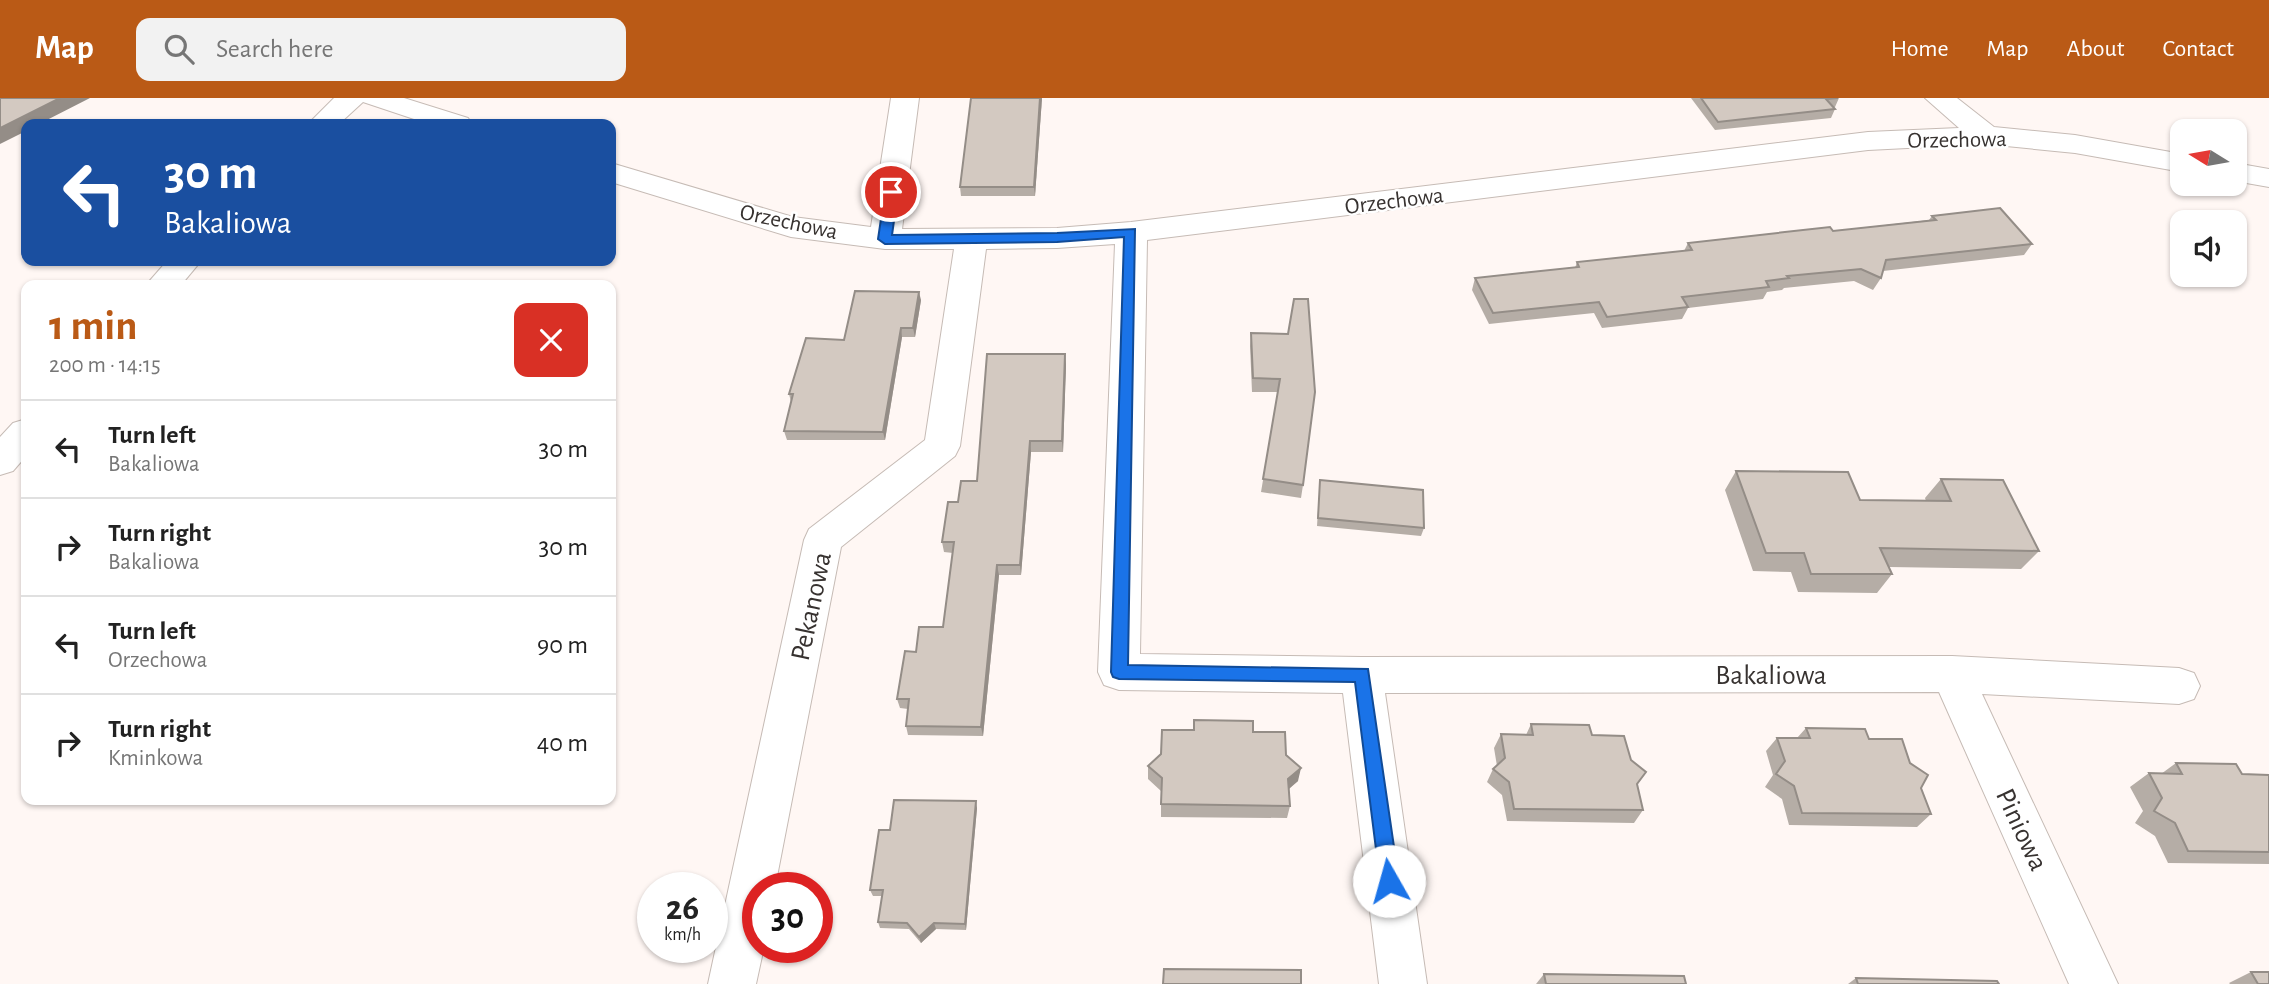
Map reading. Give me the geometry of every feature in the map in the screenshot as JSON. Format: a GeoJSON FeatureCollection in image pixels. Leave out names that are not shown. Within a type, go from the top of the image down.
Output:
{"type":"FeatureCollection","features":[{"type":"Feature","properties":{"kind":"street"},"geometry":{"type":"LineString","coordinates":[[328,119],[351,98]]}},
{"type":"Feature","properties":{"kind":"street"},"geometry":{"type":"LineString","coordinates":[[374,98],[442,119]]}},
{"type":"Feature","properties":{"kind":"street"},"geometry":{"type":"LineString","coordinates":[[885,239],[905,98]]}},
{"type":"Feature","properties":{"kind":"street"},"geometry":{"type":"LineString","coordinates":[[1939,98],[1986,135]]}},
{"type":"Feature","properties":{"kind":"street","name":"Orzechowa"},"geometry":{"type":"LineString","coordinates":[[616,173],[792,226],[885,239],[971,239],[1057,238],[1130,232],[1868,141],[1986,135],[2075,144],[2170,161]]}},
{"type":"Feature","properties":{"kind":"street"},"geometry":{"type":"LineString","coordinates":[[2247,174],[2269,178]]}},
{"type":"Feature","properties":{"kind":"street","name":"Bakaliowa"},"geometry":{"type":"LineString","coordinates":[[1130,232],[1119,672],[1362,675],[1952,674],[2179,686]]}},
{"type":"Feature","properties":{"kind":"street","name":"Pekanowa"},"geometry":{"type":"LineString","coordinates":[[733,984],[823,540],[942,446],[971,239]]}},
{"type":"Feature","properties":{"kind":"street"},"geometry":{"type":"LineString","coordinates":[[167,280],[180,266]]}},
{"type":"Feature","properties":{"kind":"street"},"geometry":{"type":"LineString","coordinates":[[0,461],[21,438]]}},
{"type":"Feature","properties":{"kind":"street","name":"Piniowa"},"geometry":{"type":"LineString","coordinates":[[1952,674],[2094,984]]}},
{"type":"Feature","properties":{"kind":"street"},"geometry":{"type":"LineString","coordinates":[[1362,675],[1403,984]]}},
{"type":"Feature","properties":{"kind":"building"},"geometry":{"type":"Polygon","coordinates":[[[0,98],[60,98],[0,128],[0,98]]]}},
{"type":"Feature","properties":{"kind":"building"},"geometry":{"type":"Polygon","coordinates":[[[971,98],[1040,98],[1034,187],[960,187],[971,98]]]}},
{"type":"Feature","properties":{"kind":"building"},"geometry":{"type":"Polygon","coordinates":[[[1701,98],[1838,98],[1826,99],[1835,109],[1718,122],[1701,98]]]}},
{"type":"Feature","properties":{"kind":"building"},"geometry":{"type":"Polygon","coordinates":[[[2000,208],[2032,244],[1886,260],[1881,278],[1861,269],[1787,276],[1789,278],[1766,281],[1769,287],[1682,297],[1688,307],[1607,317],[1599,302],[1493,313],[1475,278],[1579,267],[1577,262],[1692,250],[1688,243],[1830,227],[1833,231],[1936,220],[1932,216],[2000,208]]]}},
{"type":"Feature","properties":{"kind":"building"},"geometry":{"type":"Polygon","coordinates":[[[855,291],[919,292],[913,328],[901,328],[883,432],[784,431],[793,394],[789,394],[806,338],[844,340],[855,291]]]}},
{"type":"Feature","properties":{"kind":"building"},"geometry":{"type":"Polygon","coordinates":[[[1294,299],[1308,299],[1315,392],[1303,485],[1263,479],[1280,379],[1253,378],[1251,333],[1288,334],[1294,299]]]}},
{"type":"Feature","properties":{"kind":"building"},"geometry":{"type":"Polygon","coordinates":[[[987,354],[1065,354],[1062,441],[1030,441],[1020,565],[997,565],[981,727],[906,726],[909,699],[897,699],[905,651],[916,652],[919,627],[943,627],[954,542],[942,542],[948,502],[958,502],[961,481],[977,481],[987,354]]]}},
{"type":"Feature","properties":{"kind":"building"},"geometry":{"type":"Polygon","coordinates":[[[1736,471],[1848,472],[1860,500],[1951,501],[1941,479],[2003,480],[2039,551],[1880,548],[1892,574],[1811,574],[1804,553],[1766,553],[1736,471]]]}},
{"type":"Feature","properties":{"kind":"building"},"geometry":{"type":"Polygon","coordinates":[[[1320,480],[1423,490],[1424,528],[1318,518],[1320,480]]]}},
{"type":"Feature","properties":{"kind":"building"},"geometry":{"type":"Polygon","coordinates":[[[1194,720],[1253,721],[1253,732],[1285,732],[1286,755],[1301,768],[1288,779],[1290,806],[1161,804],[1162,778],[1148,766],[1161,754],[1162,730],[1194,730],[1194,720]]]}},
{"type":"Feature","properties":{"kind":"building"},"geometry":{"type":"Polygon","coordinates":[[[1531,724],[1589,725],[1592,735],[1624,736],[1631,760],[1646,772],[1637,784],[1643,810],[1514,809],[1509,782],[1493,769],[1505,758],[1501,734],[1533,735],[1531,724]]]}},
{"type":"Feature","properties":{"kind":"building"},"geometry":{"type":"Polygon","coordinates":[[[1806,728],[1865,729],[1869,739],[1902,739],[1910,763],[1928,775],[1921,788],[1931,814],[1802,813],[1794,786],[1776,774],[1785,761],[1777,738],[1810,738],[1806,728]]]}},
{"type":"Feature","properties":{"kind":"building"},"geometry":{"type":"Polygon","coordinates":[[[2176,763],[2236,764],[2242,774],[2269,775],[2269,852],[2188,851],[2175,823],[2154,811],[2162,798],[2149,773],[2182,774],[2176,763]]]}},
{"type":"Feature","properties":{"kind":"building"},"geometry":{"type":"Polygon","coordinates":[[[894,800],[976,801],[965,924],[934,923],[919,937],[907,923],[878,922],[883,890],[870,890],[879,830],[890,830],[894,800]]]}},
{"type":"Feature","properties":{"kind":"building"},"geometry":{"type":"Polygon","coordinates":[[[1164,969],[1301,970],[1301,984],[1163,984],[1164,969]]]}},
{"type":"Feature","properties":{"kind":"building"},"geometry":{"type":"Polygon","coordinates":[[[2251,972],[2269,972],[2269,984],[2258,984],[2251,972]]]}},
{"type":"Feature","properties":{"kind":"building"},"geometry":{"type":"Polygon","coordinates":[[[1544,974],[1684,976],[1686,984],[1546,984],[1544,974]]]}},
{"type":"Feature","properties":{"kind":"building"},"geometry":{"type":"Polygon","coordinates":[[[1856,978],[1997,981],[1999,984],[1858,984],[1856,978]]]}},
{"type":"Feature","properties":{"kind":"route"},"geometry":{"type":"LineString","coordinates":[[891,192],[885,239],[1057,238],[1130,232],[1119,672],[1362,675],[1389,881]]}}]}
